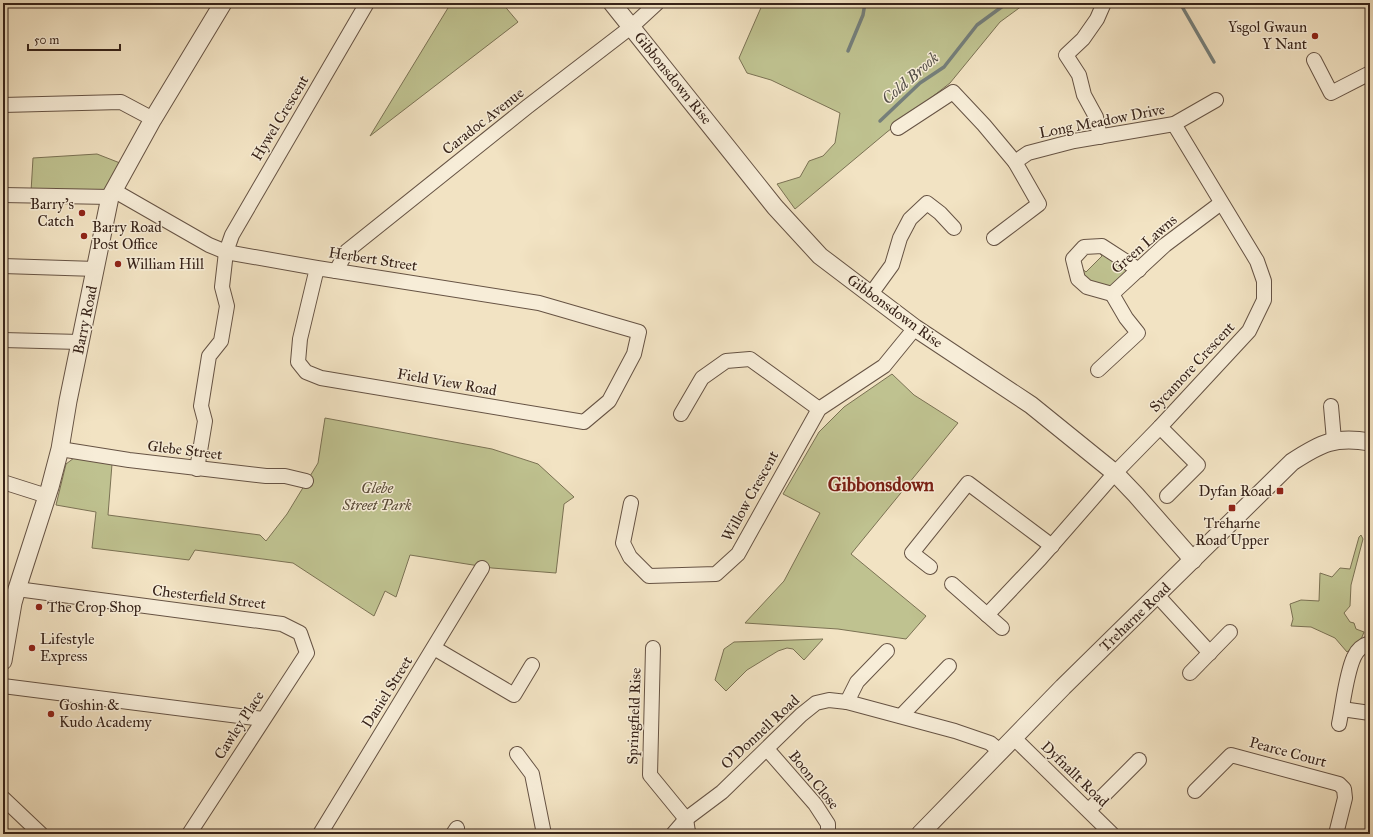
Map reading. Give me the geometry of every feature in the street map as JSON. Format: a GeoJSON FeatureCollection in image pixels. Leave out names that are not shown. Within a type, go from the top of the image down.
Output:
{"type":"FeatureCollection","features":[{"type":"Feature","properties":{"kind":"street","name":"Barry Road"},"geometry":{"type":"LineString","coordinates":[[4,651],[17,589],[47,496],[60,449],[80,342],[112,194],[153,120],[223,3]]}},
{"type":"Feature","properties":{"kind":"street","name":"Hywel Crescent"},"geometry":{"type":"LineString","coordinates":[[197,469],[205,421],[201,406],[209,356],[221,341],[227,306],[222,287],[226,252],[232,236],[250,202],[367,3]]}},
{"type":"Feature","properties":{"kind":"street"},"geometry":{"type":"LineString","coordinates":[[612,3],[631,27]]}},
{"type":"Feature","properties":{"kind":"street","name":"Caradoc Avenue"},"geometry":{"type":"LineString","coordinates":[[336,271],[347,251],[527,107],[631,27],[657,3]]}},
{"type":"Feature","properties":{"kind":"street"},"geometry":{"type":"LineString","coordinates":[[1100,137],[1096,117],[1084,95],[1079,75],[1066,54],[1083,39],[1098,17],[1104,3]]}},
{"type":"Feature","properties":{"kind":"street","name":"Gibbonsdown Rise"},"geometry":{"type":"LineString","coordinates":[[631,27],[775,207],[820,256],[915,328],[1032,405],[1114,473],[1136,495],[1193,560]]}},
{"type":"Feature","properties":{"kind":"street"},"geometry":{"type":"LineString","coordinates":[[1314,60],[1331,93],[1370,73]]}},
{"type":"Feature","properties":{"kind":"street"},"geometry":{"type":"LineString","coordinates":[[898,128],[952,92],[984,125],[1015,162],[1039,204],[994,238]]}},
{"type":"Feature","properties":{"kind":"street","name":"Long Meadow Drive"},"geometry":{"type":"LineString","coordinates":[[1015,162],[1028,153],[1074,141],[1174,124],[1216,100]]}},
{"type":"Feature","properties":{"kind":"street"},"geometry":{"type":"LineString","coordinates":[[3,105],[121,102],[153,120]]}},
{"type":"Feature","properties":{"kind":"street","name":"Sycamore Crescent"},"geometry":{"type":"LineString","coordinates":[[987,615],[1052,546],[1114,473],[1160,427],[1249,331],[1264,300],[1264,281],[1257,261],[1174,124]]}},
{"type":"Feature","properties":{"kind":"street"},"geometry":{"type":"LineString","coordinates":[[3,195],[112,194]]}},
{"type":"Feature","properties":{"kind":"street","name":"Herbert Street"},"geometry":{"type":"LineString","coordinates":[[112,194],[209,245],[226,252],[539,303],[639,332]]}},
{"type":"Feature","properties":{"kind":"street"},"geometry":{"type":"LineString","coordinates":[[871,294],[892,265],[900,238],[910,219],[927,203],[940,213],[954,228]]}},
{"type":"Feature","properties":{"kind":"street","name":"Green Lawns"},"geometry":{"type":"LineString","coordinates":[[1098,370],[1138,333],[1126,318],[1112,294],[1165,245],[1222,203]]}},
{"type":"Feature","properties":{"kind":"street"},"geometry":{"type":"LineString","coordinates":[[1112,294],[1087,287],[1078,279],[1073,258],[1084,246],[1102,246],[1139,270]]}},
{"type":"Feature","properties":{"kind":"street"},"geometry":{"type":"LineString","coordinates":[[3,266],[96,269]]}},
{"type":"Feature","properties":{"kind":"street","name":"Field View Road"},"geometry":{"type":"LineString","coordinates":[[317,268],[300,339],[298,362],[306,372],[320,378],[584,422],[609,401],[634,354],[639,332]]}},
{"type":"Feature","properties":{"kind":"street","name":"Willow Crescent"},"geometry":{"type":"LineString","coordinates":[[631,503],[623,543],[630,556],[649,576],[716,574],[738,554],[819,409],[884,366],[915,328]]}},
{"type":"Feature","properties":{"kind":"street"},"geometry":{"type":"LineString","coordinates":[[3,340],[80,342]]}},
{"type":"Feature","properties":{"kind":"street"},"geometry":{"type":"LineString","coordinates":[[681,414],[702,378],[726,361],[750,359],[819,409]]}},
{"type":"Feature","properties":{"kind":"street"},"geometry":{"type":"LineString","coordinates":[[1331,406],[1334,440]]}},
{"type":"Feature","properties":{"kind":"street"},"geometry":{"type":"LineString","coordinates":[[1160,427],[1198,466],[1167,496]]}},
{"type":"Feature","properties":{"kind":"street","name":"Treharne Road"},"geometry":{"type":"LineString","coordinates":[[920,834],[1063,687],[1292,462],[1313,448],[1334,440],[1370,442]]}},
{"type":"Feature","properties":{"kind":"street","name":"Glebe Street"},"geometry":{"type":"LineString","coordinates":[[60,449],[197,469],[266,476],[285,476],[306,481]]}},
{"type":"Feature","properties":{"kind":"street"},"geometry":{"type":"LineString","coordinates":[[3,482],[47,496]]}},
{"type":"Feature","properties":{"kind":"street"},"geometry":{"type":"LineString","coordinates":[[930,567],[912,553],[968,483],[1052,546]]}},
{"type":"Feature","properties":{"kind":"street","name":"Daniel Street"},"geometry":{"type":"LineString","coordinates":[[320,834],[482,568]]}},
{"type":"Feature","properties":{"kind":"street"},"geometry":{"type":"LineString","coordinates":[[952,584],[1002,628]]}},
{"type":"Feature","properties":{"kind":"street","name":"Chesterfield Street"},"geometry":{"type":"LineString","coordinates":[[17,589],[282,624],[300,633]]}},
{"type":"Feature","properties":{"kind":"street"},"geometry":{"type":"LineString","coordinates":[[1157,595],[1210,653]]}},
{"type":"Feature","properties":{"kind":"street"},"geometry":{"type":"LineString","coordinates":[[1190,673],[1230,632]]}},
{"type":"Feature","properties":{"kind":"street","name":"Cawley Place"},"geometry":{"type":"LineString","coordinates":[[188,834],[307,652],[300,633]]}},
{"type":"Feature","properties":{"kind":"street"},"geometry":{"type":"LineString","coordinates":[[1339,724],[1354,656],[1366,644],[1370,643]]}},
{"type":"Feature","properties":{"kind":"street"},"geometry":{"type":"LineString","coordinates":[[434,648],[514,695],[532,665]]}},
{"type":"Feature","properties":{"kind":"street","name":"Springfield Rise"},"geometry":{"type":"LineString","coordinates":[[653,648],[650,775],[686,819]]}},
{"type":"Feature","properties":{"kind":"street"},"geometry":{"type":"LineString","coordinates":[[847,702],[857,682],[887,651]]}},
{"type":"Feature","properties":{"kind":"street"},"geometry":{"type":"LineString","coordinates":[[901,716],[949,666]]}},
{"type":"Feature","properties":{"kind":"street"},"geometry":{"type":"LineString","coordinates":[[3,686],[263,719]]}},
{"type":"Feature","properties":{"kind":"street","name":"O'Donnell Road"},"geometry":{"type":"LineString","coordinates":[[673,834],[686,819],[722,792],[816,703],[829,700],[847,702],[901,716],[955,731],[990,743],[1001,752]]}},
{"type":"Feature","properties":{"kind":"street"},"geometry":{"type":"LineString","coordinates":[[1342,709],[1370,713]]}},
{"type":"Feature","properties":{"kind":"street","name":"Dyfnallt Road"},"geometry":{"type":"LineString","coordinates":[[1014,738],[1112,834]]}},
{"type":"Feature","properties":{"kind":"street","name":"Boon Close"},"geometry":{"type":"LineString","coordinates":[[767,749],[815,804],[828,824],[828,834]]}},
{"type":"Feature","properties":{"kind":"street"},"geometry":{"type":"LineString","coordinates":[[517,754],[532,774],[544,834]]}},
{"type":"Feature","properties":{"kind":"street","name":"Pearce Court"},"geometry":{"type":"LineString","coordinates":[[1195,791],[1232,755],[1339,784],[1344,789],[1345,798],[1336,834]]}},
{"type":"Feature","properties":{"kind":"street"},"geometry":{"type":"LineString","coordinates":[[1089,810],[1140,760]]}},
{"type":"Feature","properties":{"kind":"street"},"geometry":{"type":"LineString","coordinates":[[3,798],[41,834]]}},
{"type":"Feature","properties":{"kind":"street"},"geometry":{"type":"LineString","coordinates":[[686,819],[688,832],[690,834]]}},
{"type":"Feature","properties":{"kind":"green space"},"geometry":{"type":"Polygon","coordinates":[[[451,3],[502,3],[518,22],[370,136],[451,3]]]}},
{"type":"Feature","properties":{"kind":"green space"},"geometry":{"type":"Polygon","coordinates":[[[763,3],[1026,3],[1000,22],[950,83],[887,132],[795,209],[777,184],[800,177],[809,161],[823,156],[835,143],[840,113],[771,80],[747,73],[739,58],[763,3]]]}},
{"type":"Feature","properties":{"kind":"green space"},"geometry":{"type":"Polygon","coordinates":[[[97,154],[120,163],[103,193],[31,192],[33,158],[97,154]]]}},
{"type":"Feature","properties":{"kind":"green space"},"geometry":{"type":"Polygon","coordinates":[[[1097,250],[1127,270],[1127,276],[1112,288],[1105,288],[1082,277],[1080,267],[1086,272],[1102,256],[1097,250]]]}},
{"type":"Feature","properties":{"kind":"green space"},"geometry":{"type":"Polygon","coordinates":[[[892,374],[914,395],[958,423],[851,554],[926,616],[906,639],[838,629],[745,623],[784,581],[820,513],[783,494],[819,432],[844,407],[892,374]]]}},
{"type":"Feature","properties":{"kind":"green space","name":"Glebe Street Park"},"geometry":{"type":"Polygon","coordinates":[[[325,418],[492,449],[538,464],[574,497],[564,504],[556,573],[492,568],[410,555],[396,597],[385,591],[374,616],[293,563],[195,550],[189,560],[92,548],[96,512],[56,505],[66,464],[74,458],[112,464],[108,515],[260,535],[266,541],[287,514],[318,463],[325,418]]]}},
{"type":"Feature","properties":{"kind":"green space"},"geometry":{"type":"Polygon","coordinates":[[[1361,535],[1363,539],[1351,585],[1350,606],[1344,613],[1350,622],[1354,623],[1356,629],[1364,632],[1360,642],[1347,652],[1335,638],[1311,627],[1291,626],[1293,619],[1290,604],[1301,600],[1319,601],[1320,573],[1332,577],[1340,568],[1350,569],[1359,537],[1361,535]]]}},
{"type":"Feature","properties":{"kind":"green space"},"geometry":{"type":"Polygon","coordinates":[[[823,639],[804,660],[793,649],[787,648],[778,651],[747,670],[726,691],[715,680],[724,649],[734,642],[823,639]]]}},
{"type":"Feature","properties":{"kind":"waterway"},"geometry":{"type":"LineString","coordinates":[[848,51],[863,15],[865,3]]}},
{"type":"Feature","properties":{"kind":"waterway","name":"Cold Brook"},"geometry":{"type":"LineString","coordinates":[[880,121],[920,83],[944,67],[977,25],[1007,3]]}},
{"type":"Feature","properties":{"kind":"waterway","name":"Cold Brook"},"geometry":{"type":"LineString","coordinates":[[1180,3],[1214,62]]}},
{"type":"Feature","properties":{"kind":"place","name":"Ysgol Gwaun Y Nant"},"geometry":{"type":"Point","coordinates":[1315,36]}},
{"type":"Feature","properties":{"kind":"place","name":"Barry's Catch"},"geometry":{"type":"Point","coordinates":[82,213]}},
{"type":"Feature","properties":{"kind":"place","name":"Barry Road Post Office"},"geometry":{"type":"Point","coordinates":[84,236]}},
{"type":"Feature","properties":{"kind":"place","name":"William Hill"},"geometry":{"type":"Point","coordinates":[118,264]}},
{"type":"Feature","properties":{"kind":"place","name":"Dyfan Road"},"geometry":{"type":"Point","coordinates":[1280,491]}},
{"type":"Feature","properties":{"kind":"place","name":"Treharne Road Upper"},"geometry":{"type":"Point","coordinates":[1232,508]}},
{"type":"Feature","properties":{"kind":"place","name":"The Crop Shop"},"geometry":{"type":"Point","coordinates":[39,607]}},
{"type":"Feature","properties":{"kind":"place","name":"Lifestyle Express"},"geometry":{"type":"Point","coordinates":[32,648]}},
{"type":"Feature","properties":{"kind":"place","name":"Goshin & Kudo Academy"},"geometry":{"type":"Point","coordinates":[51,714]}},
{"type":"Feature","properties":{"kind":"district","name":"Gibbonsdown"},"geometry":{"type":"Point","coordinates":[881,484]}}]}
